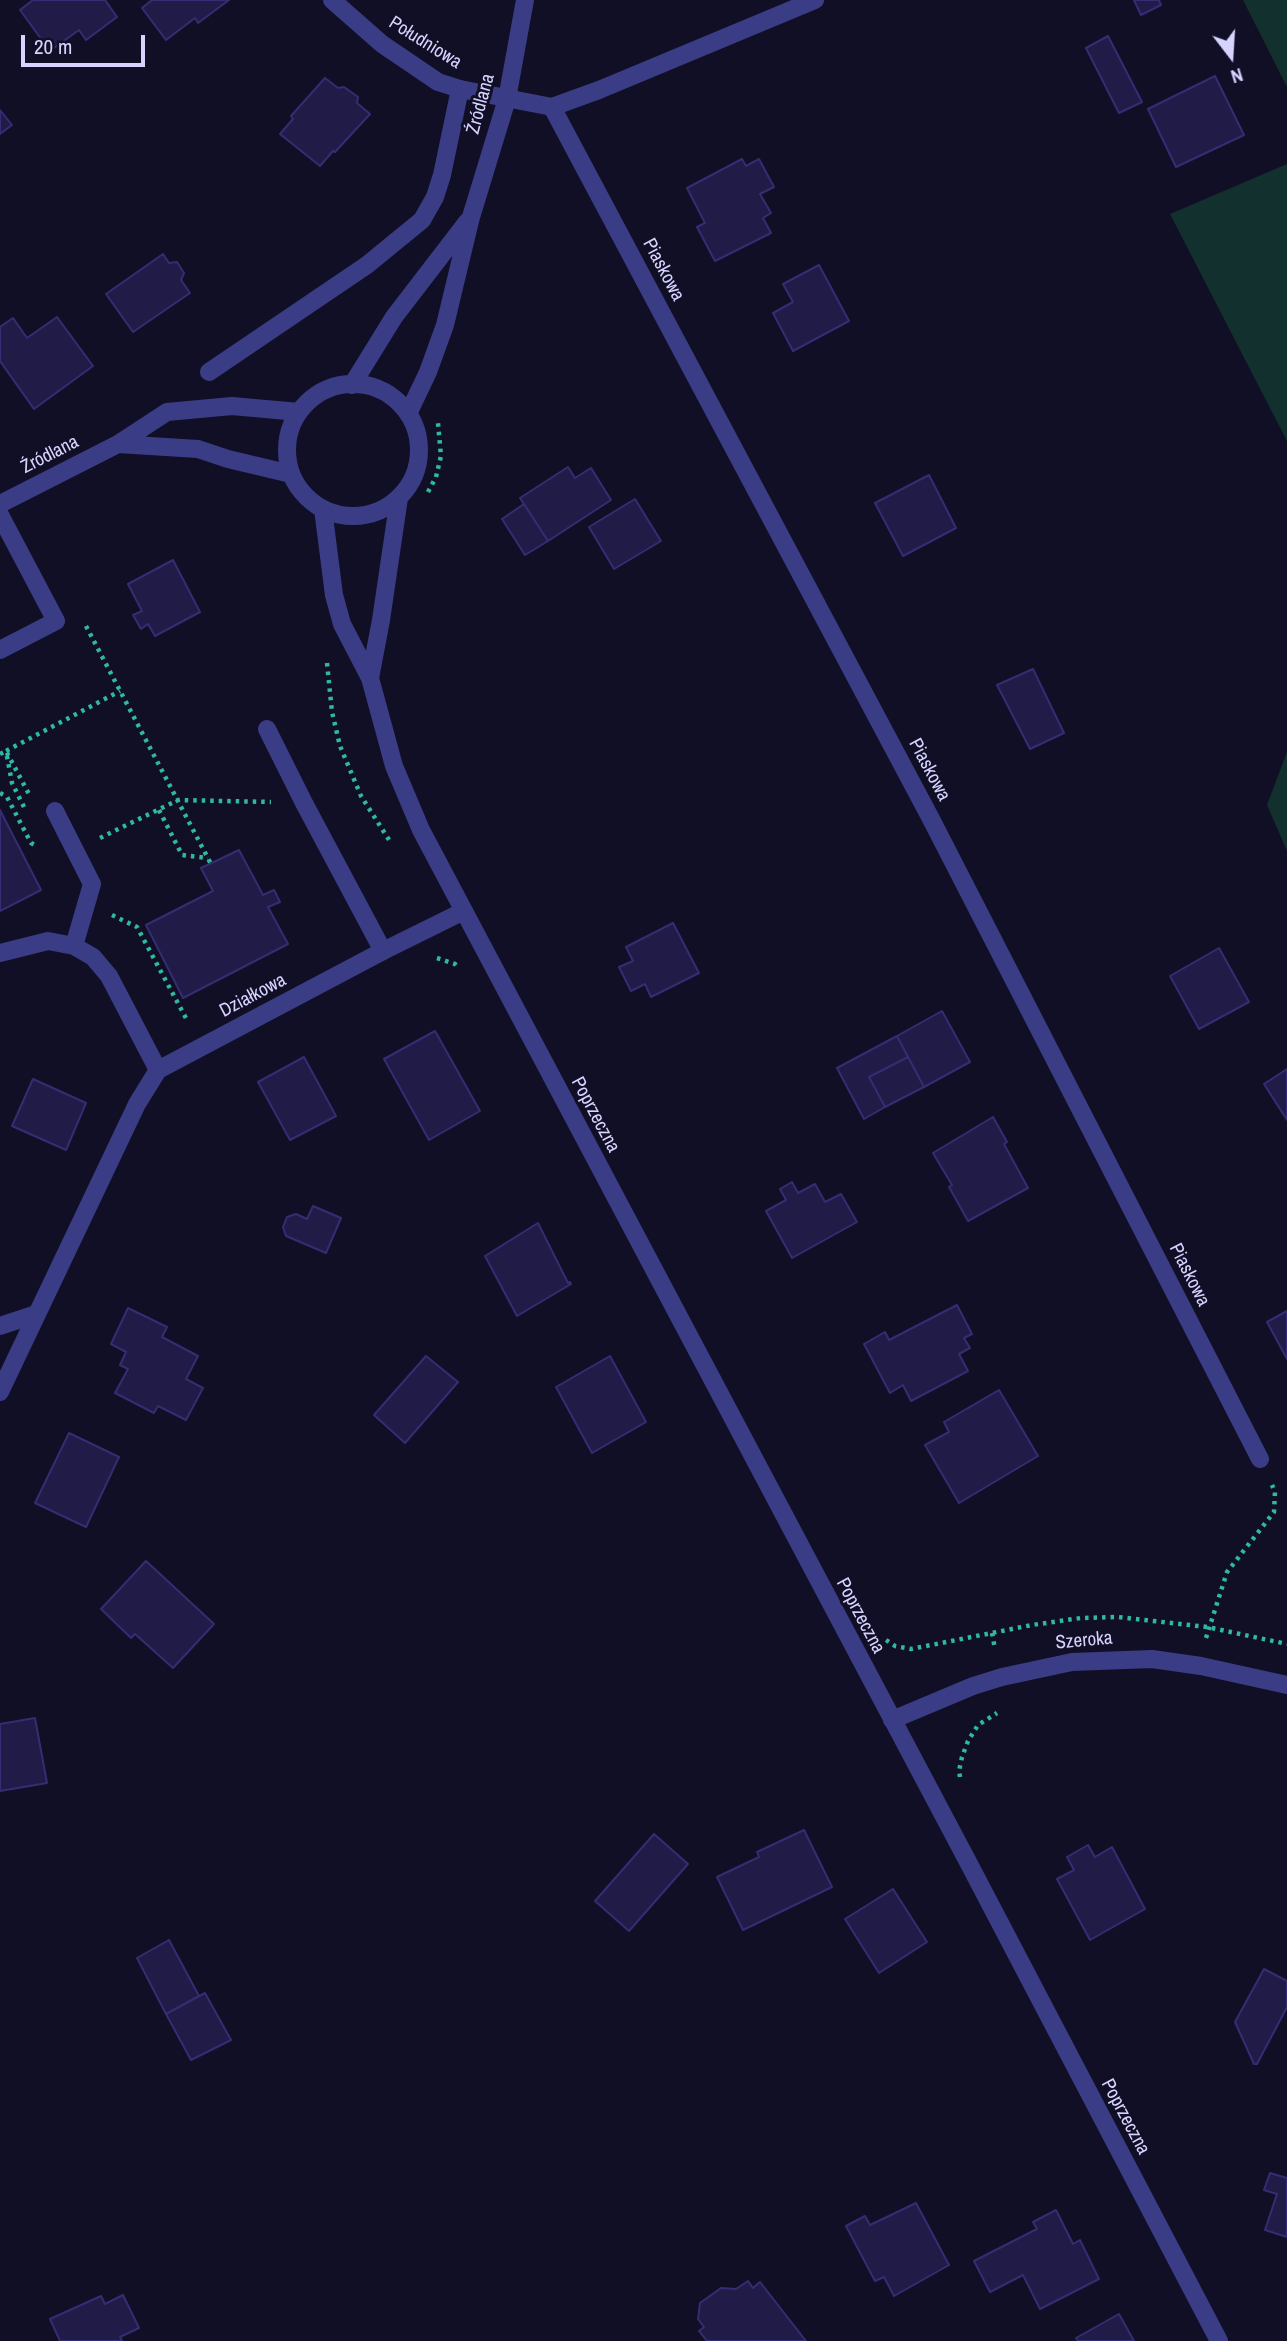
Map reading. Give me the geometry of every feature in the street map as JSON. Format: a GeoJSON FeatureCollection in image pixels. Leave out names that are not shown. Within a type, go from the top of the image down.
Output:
{"type":"FeatureCollection","features":[{"type":"Feature","properties":{"kind":"street","name":"Południowa"},"geometry":{"type":"LineString","coordinates":[[332,0],[382,44],[438,82],[506,99]]}},
{"type":"Feature","properties":{"kind":"street","name":"Źródlana"},"geometry":{"type":"LineString","coordinates":[[408,414],[428,372],[444,325],[471,217],[506,99],[525,0]]}},
{"type":"Feature","properties":{"kind":"street"},"geometry":{"type":"LineString","coordinates":[[506,99],[552,107],[815,0]]}},
{"type":"Feature","properties":{"kind":"street"},"geometry":{"type":"LineString","coordinates":[[209,372],[367,265],[422,220],[435,197],[442,175],[460,89]]}},
{"type":"Feature","properties":{"kind":"street","name":"Piaskowa"},"geometry":{"type":"LineString","coordinates":[[552,107],[930,817],[1260,1459]]}},
{"type":"Feature","properties":{"kind":"street","name":"Źródlana"},"geometry":{"type":"LineString","coordinates":[[352,385],[394,317],[471,217]]}},
{"type":"Feature","properties":{"kind":"street"},"geometry":{"type":"LineString","coordinates":[[352,385],[368,386],[384,392],[398,402],[415,428],[419,458],[415,473],[399,498],[376,512],[362,516],[335,514],[323,509],[303,494],[291,474],[288,458],[288,441],[299,412],[310,400],[323,392],[337,386],[352,385]]}},
{"type":"Feature","properties":{"kind":"street","name":"Źródlana"},"geometry":{"type":"LineString","coordinates":[[0,504],[118,444],[167,412],[232,406],[299,412]]}},
{"type":"Feature","properties":{"kind":"street"},"geometry":{"type":"LineString","coordinates":[[118,444],[198,449],[291,474]]}},
{"type":"Feature","properties":{"kind":"street"},"geometry":{"type":"LineString","coordinates":[[370,678],[399,498]]}},
{"type":"Feature","properties":{"kind":"street"},"geometry":{"type":"LineString","coordinates":[[323,509],[334,595],[342,624],[370,678],[394,766],[421,830],[464,911]]}},
{"type":"Feature","properties":{"kind":"street"},"geometry":{"type":"LineString","coordinates":[[0,516],[56,621],[0,650]]}},
{"type":"Feature","properties":{"kind":"street"},"geometry":{"type":"LineString","coordinates":[[267,729],[383,951]]}},
{"type":"Feature","properties":{"kind":"street"},"geometry":{"type":"LineString","coordinates":[[55,811],[92,884],[74,946]]}},
{"type":"Feature","properties":{"kind":"street","name":"Działkowa"},"geometry":{"type":"LineString","coordinates":[[158,1070],[464,911]]}},
{"type":"Feature","properties":{"kind":"street","name":"Poprzeczna"},"geometry":{"type":"LineString","coordinates":[[464,911],[1219,2341]]}},
{"type":"Feature","properties":{"kind":"street"},"geometry":{"type":"LineString","coordinates":[[0,954],[48,941],[74,946],[93,957],[109,976],[158,1070],[137,1104],[0,1392]]}},
{"type":"Feature","properties":{"kind":"street"},"geometry":{"type":"LineString","coordinates":[[0,1326],[36,1314]]}},
{"type":"Feature","properties":{"kind":"street","name":"Szeroka"},"geometry":{"type":"LineString","coordinates":[[892,1720],[973,1686],[1072,1662],[1139,1659],[1201,1666],[1287,1685]]}},
{"type":"Feature","properties":{"kind":"path"},"geometry":{"type":"LineString","coordinates":[[425,499],[436,477],[441,456],[438,421]]}},
{"type":"Feature","properties":{"kind":"path"},"geometry":{"type":"LineString","coordinates":[[82,618],[210,861],[182,855],[159,810]]}},
{"type":"Feature","properties":{"kind":"path"},"geometry":{"type":"LineString","coordinates":[[29,817],[12,783],[6,751],[120,691]]}},
{"type":"Feature","properties":{"kind":"path"},"geometry":{"type":"LineString","coordinates":[[0,793],[7,797],[31,843],[36,846],[40,839]]}},
{"type":"Feature","properties":{"kind":"path"},"geometry":{"type":"LineString","coordinates":[[75,850],[178,800],[304,803]]}},
{"type":"Feature","properties":{"kind":"path"},"geometry":{"type":"LineString","coordinates":[[1201,1666],[1207,1627],[1227,1572],[1274,1512],[1275,1492],[1260,1459]]}},
{"type":"Feature","properties":{"kind":"path"},"geometry":{"type":"LineString","coordinates":[[960,1780],[958,1771],[968,1741],[978,1726],[1001,1712]]}},
{"type":"Feature","properties":{"kind":"green space"},"geometry":{"type":"Polygon","coordinates":[[[1243,0],[1287,0],[1287,87],[1243,0]]]}},
{"type":"Feature","properties":{"kind":"green space"},"geometry":{"type":"Polygon","coordinates":[[[1287,164],[1287,441],[1170,214],[1287,164]]]}},
{"type":"Feature","properties":{"kind":"green space"},"geometry":{"type":"Polygon","coordinates":[[[1287,752],[1287,851],[1267,805],[1287,752]]]}},
{"type":"Feature","properties":{"kind":"building"},"geometry":{"type":"Polygon","coordinates":[[[33,0],[105,0],[117,17],[86,40],[79,30],[50,51],[20,10],[33,0]]]}},
{"type":"Feature","properties":{"kind":"building"},"geometry":{"type":"Polygon","coordinates":[[[152,0],[229,0],[198,23],[195,18],[166,40],[142,8],[152,0]]]}},
{"type":"Feature","properties":{"kind":"building"},"geometry":{"type":"Polygon","coordinates":[[[1134,0],[1159,0],[1161,5],[1141,15],[1134,0]]]}},
{"type":"Feature","properties":{"kind":"building"},"geometry":{"type":"Polygon","coordinates":[[[1108,36],[1142,102],[1119,113],[1086,48],[1108,36]]]}},
{"type":"Feature","properties":{"kind":"building"},"geometry":{"type":"Polygon","coordinates":[[[1215,76],[1244,135],[1176,167],[1148,109],[1215,76]]]}},
{"type":"Feature","properties":{"kind":"building"},"geometry":{"type":"Polygon","coordinates":[[[325,78],[338,88],[344,87],[358,97],[357,103],[370,114],[320,166],[280,134],[293,119],[291,116],[325,78]]]}},
{"type":"Feature","properties":{"kind":"building"},"geometry":{"type":"Polygon","coordinates":[[[0,110],[12,125],[0,134],[0,110]]]}},
{"type":"Feature","properties":{"kind":"building"},"geometry":{"type":"Polygon","coordinates":[[[742,159],[746,166],[759,159],[774,187],[760,194],[771,213],[763,218],[771,233],[715,261],[697,227],[705,223],[687,188],[742,159]]]}},
{"type":"Feature","properties":{"kind":"building"},"geometry":{"type":"Polygon","coordinates":[[[163,254],[169,263],[177,262],[184,273],[181,280],[190,293],[133,332],[106,294],[163,254]]]}},
{"type":"Feature","properties":{"kind":"building"},"geometry":{"type":"Polygon","coordinates":[[[819,265],[849,321],[793,351],[773,313],[793,302],[783,284],[819,265]]]}},
{"type":"Feature","properties":{"kind":"building"},"geometry":{"type":"Polygon","coordinates":[[[57,317],[93,366],[34,409],[0,361],[0,327],[13,318],[27,338],[57,317]]]}},
{"type":"Feature","properties":{"kind":"building"},"geometry":{"type":"Polygon","coordinates":[[[568,467],[575,478],[591,468],[611,500],[548,541],[520,498],[568,467]]]}},
{"type":"Feature","properties":{"kind":"building"},"geometry":{"type":"Polygon","coordinates":[[[929,475],[956,528],[903,556],[875,503],[929,475]]]}},
{"type":"Feature","properties":{"kind":"building"},"geometry":{"type":"Polygon","coordinates":[[[635,499],[661,541],[614,569],[589,527],[635,499]]]}},
{"type":"Feature","properties":{"kind":"building"},"geometry":{"type":"Polygon","coordinates":[[[524,504],[548,541],[525,555],[502,519],[524,504]]]}},
{"type":"Feature","properties":{"kind":"building"},"geometry":{"type":"Polygon","coordinates":[[[173,560],[200,612],[155,636],[148,624],[141,629],[133,615],[142,611],[128,584],[173,560]]]}},
{"type":"Feature","properties":{"kind":"building"},"geometry":{"type":"Polygon","coordinates":[[[1033,669],[1064,733],[1030,749],[997,685],[1033,669]]]}},
{"type":"Feature","properties":{"kind":"building"},"geometry":{"type":"Polygon","coordinates":[[[0,810],[41,890],[0,911],[0,810]]]}},
{"type":"Feature","properties":{"kind":"building"},"geometry":{"type":"Polygon","coordinates":[[[239,850],[263,895],[274,890],[280,902],[268,907],[288,944],[183,998],[146,925],[213,891],[201,868],[239,850]]]}},
{"type":"Feature","properties":{"kind":"building"},"geometry":{"type":"Polygon","coordinates":[[[673,923],[699,973],[651,997],[645,984],[631,991],[619,967],[633,961],[626,947],[673,923]]]}},
{"type":"Feature","properties":{"kind":"building"},"geometry":{"type":"Polygon","coordinates":[[[1219,948],[1249,1002],[1199,1029],[1170,976],[1219,948]]]}},
{"type":"Feature","properties":{"kind":"building"},"geometry":{"type":"Polygon","coordinates":[[[942,1011],[970,1062],[924,1087],[897,1036],[942,1011]]]}},
{"type":"Feature","properties":{"kind":"building"},"geometry":{"type":"Polygon","coordinates":[[[435,1031],[480,1111],[429,1140],[384,1059],[435,1031]]]}},
{"type":"Feature","properties":{"kind":"building"},"geometry":{"type":"Polygon","coordinates":[[[897,1036],[908,1057],[869,1077],[885,1107],[864,1119],[837,1068],[897,1036]]]}},
{"type":"Feature","properties":{"kind":"building"},"geometry":{"type":"Polygon","coordinates":[[[304,1057],[336,1116],[290,1140],[258,1082],[304,1057]]]}},
{"type":"Feature","properties":{"kind":"building"},"geometry":{"type":"Polygon","coordinates":[[[908,1057],[924,1087],[885,1107],[869,1077],[908,1057]]]}},
{"type":"Feature","properties":{"kind":"building"},"geometry":{"type":"Polygon","coordinates":[[[1287,1069],[1287,1120],[1264,1084],[1287,1069]]]}},
{"type":"Feature","properties":{"kind":"building"},"geometry":{"type":"Polygon","coordinates":[[[33,1079],[86,1103],[66,1150],[12,1126],[33,1079]]]}},
{"type":"Feature","properties":{"kind":"building"},"geometry":{"type":"Polygon","coordinates":[[[993,1117],[1028,1188],[968,1221],[949,1187],[952,1185],[933,1153],[993,1117]]]}},
{"type":"Feature","properties":{"kind":"building"},"geometry":{"type":"Polygon","coordinates":[[[792,1182],[798,1193],[815,1184],[825,1202],[841,1194],[857,1222],[792,1258],[766,1211],[786,1200],[780,1189],[792,1182]]]}},
{"type":"Feature","properties":{"kind":"building"},"geometry":{"type":"Polygon","coordinates":[[[313,1206],[341,1218],[326,1253],[286,1236],[283,1227],[287,1217],[296,1214],[307,1219],[313,1206]]]}},
{"type":"Feature","properties":{"kind":"building"},"geometry":{"type":"Polygon","coordinates":[[[538,1223],[568,1283],[571,1284],[517,1316],[485,1256],[538,1223]]]}},
{"type":"Feature","properties":{"kind":"building"},"geometry":{"type":"Polygon","coordinates":[[[957,1305],[972,1334],[964,1338],[970,1348],[959,1354],[968,1371],[911,1401],[903,1385],[890,1393],[864,1344],[885,1332],[889,1340],[957,1305]]]}},
{"type":"Feature","properties":{"kind":"building"},"geometry":{"type":"Polygon","coordinates":[[[128,1308],[167,1327],[162,1337],[198,1356],[186,1379],[203,1388],[186,1420],[158,1406],[154,1413],[115,1393],[128,1369],[120,1365],[126,1352],[111,1344],[128,1308]]]}},
{"type":"Feature","properties":{"kind":"building"},"geometry":{"type":"Polygon","coordinates":[[[1287,1311],[1287,1359],[1267,1322],[1287,1311]]]}},
{"type":"Feature","properties":{"kind":"building"},"geometry":{"type":"Polygon","coordinates":[[[426,1356],[458,1382],[405,1443],[374,1415],[426,1356]]]}},
{"type":"Feature","properties":{"kind":"building"},"geometry":{"type":"Polygon","coordinates":[[[610,1356],[646,1422],[592,1453],[556,1387],[610,1356]]]}},
{"type":"Feature","properties":{"kind":"building"},"geometry":{"type":"Polygon","coordinates":[[[999,1390],[1038,1456],[959,1503],[925,1445],[949,1432],[944,1422],[999,1390]]]}},
{"type":"Feature","properties":{"kind":"building"},"geometry":{"type":"Polygon","coordinates":[[[69,1433],[119,1457],[86,1527],[35,1503],[69,1433]]]}},
{"type":"Feature","properties":{"kind":"building"},"geometry":{"type":"Polygon","coordinates":[[[146,1561],[214,1624],[173,1668],[135,1634],[131,1638],[101,1609],[146,1561]]]}},
{"type":"Feature","properties":{"kind":"building"},"geometry":{"type":"Polygon","coordinates":[[[35,1718],[47,1783],[0,1791],[0,1724],[35,1718]]]}},
{"type":"Feature","properties":{"kind":"building"},"geometry":{"type":"Polygon","coordinates":[[[804,1830],[832,1887],[743,1930],[717,1877],[759,1857],[757,1852],[804,1830]]]}},
{"type":"Feature","properties":{"kind":"building"},"geometry":{"type":"Polygon","coordinates":[[[654,1834],[688,1864],[629,1931],[595,1901],[654,1834]]]}},
{"type":"Feature","properties":{"kind":"building"},"geometry":{"type":"Polygon","coordinates":[[[1088,1845],[1095,1857],[1112,1847],[1145,1909],[1090,1940],[1057,1879],[1074,1870],[1067,1857],[1088,1845]]]}},
{"type":"Feature","properties":{"kind":"building"},"geometry":{"type":"Polygon","coordinates":[[[893,1889],[927,1942],[879,1973],[845,1919],[893,1889]]]}},
{"type":"Feature","properties":{"kind":"building"},"geometry":{"type":"Polygon","coordinates":[[[169,1940],[199,1996],[166,2014],[137,1958],[169,1940]]]}},
{"type":"Feature","properties":{"kind":"building"},"geometry":{"type":"Polygon","coordinates":[[[1264,1969],[1287,1981],[1287,2007],[1257,2064],[1254,2064],[1235,2022],[1264,1969]]]}},
{"type":"Feature","properties":{"kind":"building"},"geometry":{"type":"Polygon","coordinates":[[[205,1993],[231,2040],[191,2060],[166,2014],[205,1993]]]}},
{"type":"Feature","properties":{"kind":"building"},"geometry":{"type":"Polygon","coordinates":[[[1270,2173],[1287,2178],[1287,2237],[1265,2230],[1277,2194],[1264,2190],[1270,2173]]]}},
{"type":"Feature","properties":{"kind":"building"},"geometry":{"type":"Polygon","coordinates":[[[916,2203],[949,2265],[894,2296],[884,2277],[875,2281],[846,2226],[865,2216],[870,2225],[916,2203]]]}},
{"type":"Feature","properties":{"kind":"building"},"geometry":{"type":"Polygon","coordinates":[[[1056,2210],[1073,2244],[1080,2240],[1099,2279],[1040,2309],[1023,2275],[990,2292],[974,2261],[1037,2229],[1033,2222],[1056,2210]]]}},
{"type":"Feature","properties":{"kind":"building"},"geometry":{"type":"Polygon","coordinates":[[[748,2281],[753,2288],[760,2282],[806,2341],[707,2341],[699,2331],[704,2327],[698,2319],[700,2303],[721,2288],[736,2289],[748,2281]]]}},
{"type":"Feature","properties":{"kind":"building"},"geometry":{"type":"Polygon","coordinates":[[[123,2295],[139,2328],[120,2337],[122,2341],[60,2341],[50,2319],[101,2296],[105,2304],[123,2295]]]}},
{"type":"Feature","properties":{"kind":"building"},"geometry":{"type":"Polygon","coordinates":[[[1119,2314],[1134,2341],[1078,2341],[1076,2338],[1119,2314]]]}}]}
